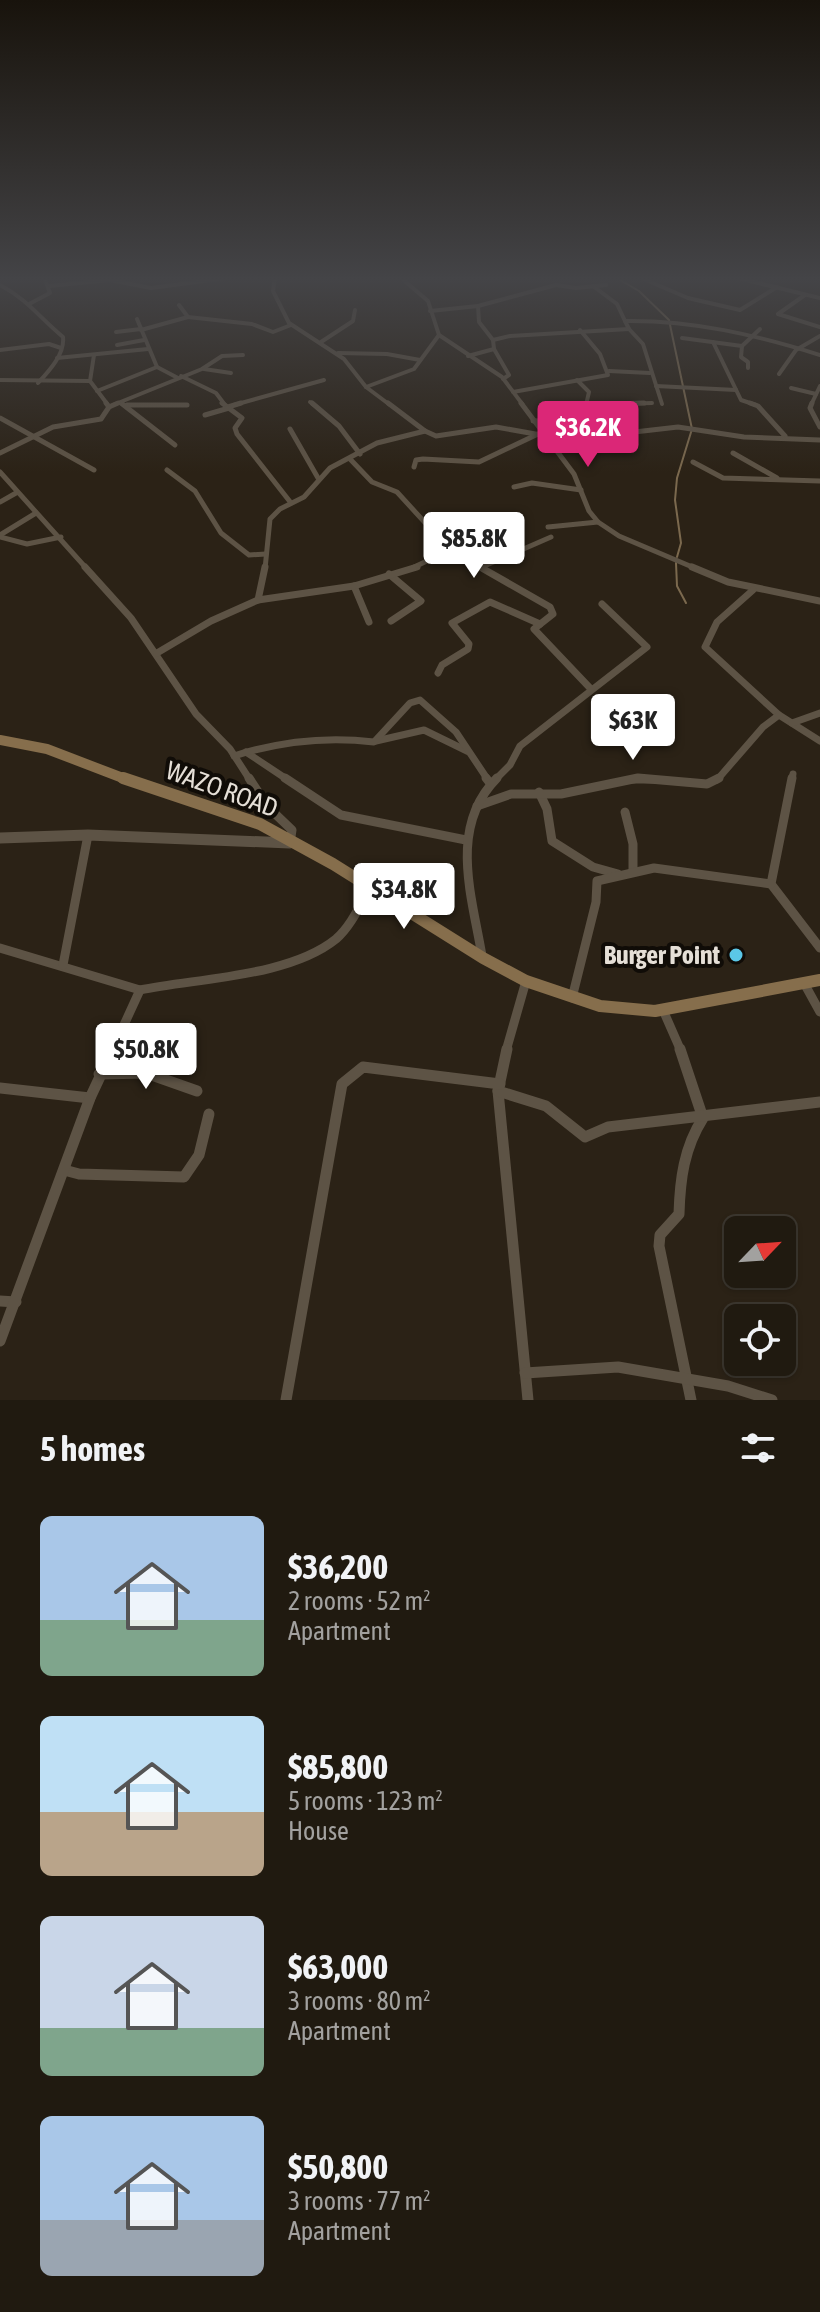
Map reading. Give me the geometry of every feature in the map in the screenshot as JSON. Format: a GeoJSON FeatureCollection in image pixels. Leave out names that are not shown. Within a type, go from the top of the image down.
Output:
{"type":"FeatureCollection","features":[{"type":"Feature","properties":{"kind":"main road","name":"WAZO ROAD"},"geometry":{"type":"LineString","coordinates":[[0,740],[47,749],[163,793],[260,824],[483,958],[526,981],[572,998],[600,1006],[663,1010],[820,980]]}},
{"type":"Feature","properties":{"kind":"street"},"geometry":{"type":"LineString","coordinates":[[38,383],[57,358],[63,342]]}},
{"type":"Feature","properties":{"kind":"street"},"geometry":{"type":"LineString","coordinates":[[117,345],[131,342]]}},
{"type":"Feature","properties":{"kind":"street"},"geometry":{"type":"LineString","coordinates":[[145,342],[157,367],[216,393],[218,400],[242,418],[235,428],[237,434],[291,503]]}},
{"type":"Feature","properties":{"kind":"street"},"geometry":{"type":"LineString","coordinates":[[321,342],[336,353],[366,387],[436,436],[496,427],[542,437],[605,436],[678,427],[744,437],[785,436],[820,440]]}},
{"type":"Feature","properties":{"kind":"street"},"geometry":{"type":"LineString","coordinates":[[366,387],[408,372],[435,342]]}},
{"type":"Feature","properties":{"kind":"street"},"geometry":{"type":"LineString","coordinates":[[433,346],[445,342]]}},
{"type":"Feature","properties":{"kind":"street"},"geometry":{"type":"LineString","coordinates":[[451,342],[503,379],[542,437],[574,474],[598,522]]}},
{"type":"Feature","properties":{"kind":"street"},"geometry":{"type":"LineString","coordinates":[[493,342],[509,375],[503,379]]}},
{"type":"Feature","properties":{"kind":"street"},"geometry":{"type":"LineString","coordinates":[[589,342],[609,371]]}},
{"type":"Feature","properties":{"kind":"street"},"geometry":{"type":"LineString","coordinates":[[641,342],[662,404]]}},
{"type":"Feature","properties":{"kind":"street"},"geometry":{"type":"LineString","coordinates":[[713,342],[741,400],[758,406],[785,436]]}},
{"type":"Feature","properties":{"kind":"street"},"geometry":{"type":"LineString","coordinates":[[715,342],[742,346],[747,342]]}},
{"type":"Feature","properties":{"kind":"street"},"geometry":{"type":"LineString","coordinates":[[776,342],[820,355]]}},
{"type":"Feature","properties":{"kind":"street"},"geometry":{"type":"LineString","coordinates":[[779,374],[800,348],[809,342]]}},
{"type":"Feature","properties":{"kind":"street"},"geometry":{"type":"LineString","coordinates":[[0,350],[49,344],[61,348]]}},
{"type":"Feature","properties":{"kind":"street"},"geometry":{"type":"LineString","coordinates":[[742,346],[741,357],[748,362],[748,368]]}},
{"type":"Feature","properties":{"kind":"street"},"geometry":{"type":"LineString","coordinates":[[57,358],[148,349]]}},
{"type":"Feature","properties":{"kind":"street"},"geometry":{"type":"LineString","coordinates":[[468,356],[494,349]]}},
{"type":"Feature","properties":{"kind":"street"},"geometry":{"type":"LineString","coordinates":[[336,353],[387,354],[420,360]]}},
{"type":"Feature","properties":{"kind":"street"},"geometry":{"type":"LineString","coordinates":[[94,355],[90,381],[109,407]]}},
{"type":"Feature","properties":{"kind":"street"},"geometry":{"type":"LineString","coordinates":[[123,404],[202,369],[222,356],[243,355]]}},
{"type":"Feature","properties":{"kind":"street"},"geometry":{"type":"LineString","coordinates":[[97,391],[157,367]]}},
{"type":"Feature","properties":{"kind":"street"},"geometry":{"type":"LineString","coordinates":[[202,369],[231,373]]}},
{"type":"Feature","properties":{"kind":"street"},"geometry":{"type":"LineString","coordinates":[[609,371],[650,373]]}},
{"type":"Feature","properties":{"kind":"street"},"geometry":{"type":"LineString","coordinates":[[513,392],[608,375],[609,371]]}},
{"type":"Feature","properties":{"kind":"street"},"geometry":{"type":"LineString","coordinates":[[0,380],[38,383],[90,381]]}},
{"type":"Feature","properties":{"kind":"street"},"geometry":{"type":"LineString","coordinates":[[205,415],[324,380]]}},
{"type":"Feature","properties":{"kind":"street"},"geometry":{"type":"LineString","coordinates":[[577,380],[589,392],[585,405],[591,419],[605,436]]}},
{"type":"Feature","properties":{"kind":"street"},"geometry":{"type":"LineString","coordinates":[[656,386],[736,390]]}},
{"type":"Feature","properties":{"kind":"street"},"geometry":{"type":"LineString","coordinates":[[820,386],[810,408],[820,427]]}},
{"type":"Feature","properties":{"kind":"street"},"geometry":{"type":"LineString","coordinates":[[791,388],[817,394]]}},
{"type":"Feature","properties":{"kind":"street"},"geometry":{"type":"LineString","coordinates":[[310,402],[339,426],[360,454]]}},
{"type":"Feature","properties":{"kind":"street"},"geometry":{"type":"LineString","coordinates":[[585,405],[652,403]]}},
{"type":"Feature","properties":{"kind":"street"},"geometry":{"type":"LineString","coordinates":[[123,404],[175,445]]}},
{"type":"Feature","properties":{"kind":"street"},"geometry":{"type":"LineString","coordinates":[[0,453],[53,427],[101,419],[109,407],[123,404],[187,405]]}},
{"type":"Feature","properties":{"kind":"street"},"geometry":{"type":"LineString","coordinates":[[0,418],[94,470]]}},
{"type":"Feature","properties":{"kind":"street"},"geometry":{"type":"LineString","coordinates":[[533,421],[591,419]]}},
{"type":"Feature","properties":{"kind":"street"},"geometry":{"type":"LineString","coordinates":[[290,429],[318,478]]}},
{"type":"Feature","properties":{"kind":"street"},"geometry":{"type":"LineString","coordinates":[[258,600],[270,519],[304,497],[318,478],[350,459],[390,438],[425,431]]}},
{"type":"Feature","properties":{"kind":"street"},"geometry":{"type":"LineString","coordinates":[[414,467],[416,460],[423,459],[479,462],[542,437]]}},
{"type":"Feature","properties":{"kind":"street"},"geometry":{"type":"LineString","coordinates":[[733,453],[779,479]]}},
{"type":"Feature","properties":{"kind":"street"},"geometry":{"type":"LineString","coordinates":[[350,459],[372,482],[397,492],[450,550],[550,607],[553,614],[534,629],[590,688]]}},
{"type":"Feature","properties":{"kind":"street"},"geometry":{"type":"LineString","coordinates":[[693,462],[723,478],[820,481]]}},
{"type":"Feature","properties":{"kind":"street"},"geometry":{"type":"LineString","coordinates":[[167,470],[195,491],[221,533],[249,555],[266,554]]}},
{"type":"Feature","properties":{"kind":"street"},"geometry":{"type":"LineString","coordinates":[[0,472],[16,493],[61,537],[157,653],[196,714],[234,756],[268,807],[281,816],[292,830],[290,843],[88,835],[0,838]]}},
{"type":"Feature","properties":{"kind":"street"},"geometry":{"type":"LineString","coordinates":[[514,487],[532,483],[581,490]]}},
{"type":"Feature","properties":{"kind":"street"},"geometry":{"type":"LineString","coordinates":[[0,502],[16,493]]}},
{"type":"Feature","properties":{"kind":"street"},"geometry":{"type":"LineString","coordinates":[[0,536],[36,513]]}},
{"type":"Feature","properties":{"kind":"street"},"geometry":{"type":"LineString","coordinates":[[548,527],[598,522],[693,568],[753,590],[820,601]]}},
{"type":"Feature","properties":{"kind":"street"},"geometry":{"type":"LineString","coordinates":[[0,536],[27,544],[61,537]]}},
{"type":"Feature","properties":{"kind":"street"},"geometry":{"type":"LineString","coordinates":[[482,567],[551,537]]}},
{"type":"Feature","properties":{"kind":"street"},"geometry":{"type":"LineString","coordinates":[[157,653],[211,621],[258,600],[354,586],[420,566],[450,550]]}},
{"type":"Feature","properties":{"kind":"street"},"geometry":{"type":"LineString","coordinates":[[389,574],[421,601],[391,621]]}},
{"type":"Feature","properties":{"kind":"street"},"geometry":{"type":"LineString","coordinates":[[354,586],[369,622]]}},
{"type":"Feature","properties":{"kind":"street"},"geometry":{"type":"LineString","coordinates":[[753,590],[717,621],[706,638],[705,647],[779,715],[820,741]]}},
{"type":"Feature","properties":{"kind":"street"},"geometry":{"type":"LineString","coordinates":[[438,673],[442,665],[468,649],[469,644],[452,623],[490,602],[540,624]]}},
{"type":"Feature","properties":{"kind":"street"},"geometry":{"type":"LineString","coordinates":[[483,958],[467,875],[466,840],[477,806],[490,783],[510,765],[520,746],[590,688],[647,647],[602,604]]}},
{"type":"Feature","properties":{"kind":"street"},"geometry":{"type":"LineString","coordinates":[[376,741],[410,703],[420,700],[429,704],[456,732],[490,783]]}},
{"type":"Feature","properties":{"kind":"street"},"geometry":{"type":"LineString","coordinates":[[792,723],[820,713]]}},
{"type":"Feature","properties":{"kind":"street"},"geometry":{"type":"LineString","coordinates":[[477,806],[511,794],[561,794],[638,778],[707,784],[717,780],[763,727],[779,715]]}},
{"type":"Feature","properties":{"kind":"street"},"geometry":{"type":"LineString","coordinates":[[234,756],[245,751],[331,737],[376,741],[424,730],[467,751]]}},
{"type":"Feature","properties":{"kind":"street"},"geometry":{"type":"LineString","coordinates":[[245,751],[341,815],[466,840]]}},
{"type":"Feature","properties":{"kind":"street"},"geometry":{"type":"LineString","coordinates":[[771,884],[793,774]]}},
{"type":"Feature","properties":{"kind":"street"},"geometry":{"type":"LineString","coordinates":[[539,792],[547,809],[552,841],[593,867],[618,874]]}},
{"type":"Feature","properties":{"kind":"street"},"geometry":{"type":"LineString","coordinates":[[625,812],[633,844],[633,871]]}},
{"type":"Feature","properties":{"kind":"street"},"geometry":{"type":"LineString","coordinates":[[63,965],[88,835]]}},
{"type":"Feature","properties":{"kind":"street"},"geometry":{"type":"LineString","coordinates":[[572,998],[596,902],[597,881],[618,874],[654,868],[771,884],[820,948]]}},
{"type":"Feature","properties":{"kind":"street"},"geometry":{"type":"LineString","coordinates":[[0,948],[140,990],[260,969],[319,949],[335,940],[370,888]]}},
{"type":"Feature","properties":{"kind":"street"},"geometry":{"type":"LineString","coordinates":[[526,981],[515,1011],[499,1088],[528,1400]]}},
{"type":"Feature","properties":{"kind":"street"},"geometry":{"type":"LineString","coordinates":[[804,983],[820,1012]]}},
{"type":"Feature","properties":{"kind":"street"},"geometry":{"type":"LineString","coordinates":[[0,1341],[99,1074],[140,990]]}},
{"type":"Feature","properties":{"kind":"street"},"geometry":{"type":"LineString","coordinates":[[663,1010],[689,1071],[703,1118],[693,1134],[680,1175],[679,1214],[660,1235],[659,1246],[691,1400]]}},
{"type":"Feature","properties":{"kind":"street"},"geometry":{"type":"LineString","coordinates":[[286,1400],[301,1330],[342,1084],[363,1067],[527,1095],[569,1119],[585,1137],[608,1127],[820,1102]]}},
{"type":"Feature","properties":{"kind":"street"},"geometry":{"type":"LineString","coordinates":[[99,1074],[146,1073],[197,1091]]}},
{"type":"Feature","properties":{"kind":"street"},"geometry":{"type":"LineString","coordinates":[[0,1088],[90,1098]]}},
{"type":"Feature","properties":{"kind":"street"},"geometry":{"type":"LineString","coordinates":[[64,1170],[79,1174],[184,1177],[199,1155],[209,1114]]}},
{"type":"Feature","properties":{"kind":"street"},"geometry":{"type":"LineString","coordinates":[[0,1301],[16,1302]]}},
{"type":"Feature","properties":{"kind":"street"},"geometry":{"type":"LineString","coordinates":[[525,1373],[618,1367],[728,1386],[772,1400]]}},
{"type":"Feature","properties":{"kind":"waterway"},"geometry":{"type":"LineString","coordinates":[[674,342],[692,429],[677,478],[675,500],[681,543],[677,557]]}},
{"type":"Feature","properties":{"kind":"waterway"},"geometry":{"type":"LineString","coordinates":[[676,563],[677,586],[686,603]]}},
{"type":"Feature","properties":{"kind":"place","name":"Burger Point"},"geometry":{"type":"Point","coordinates":[736,955]}}]}
